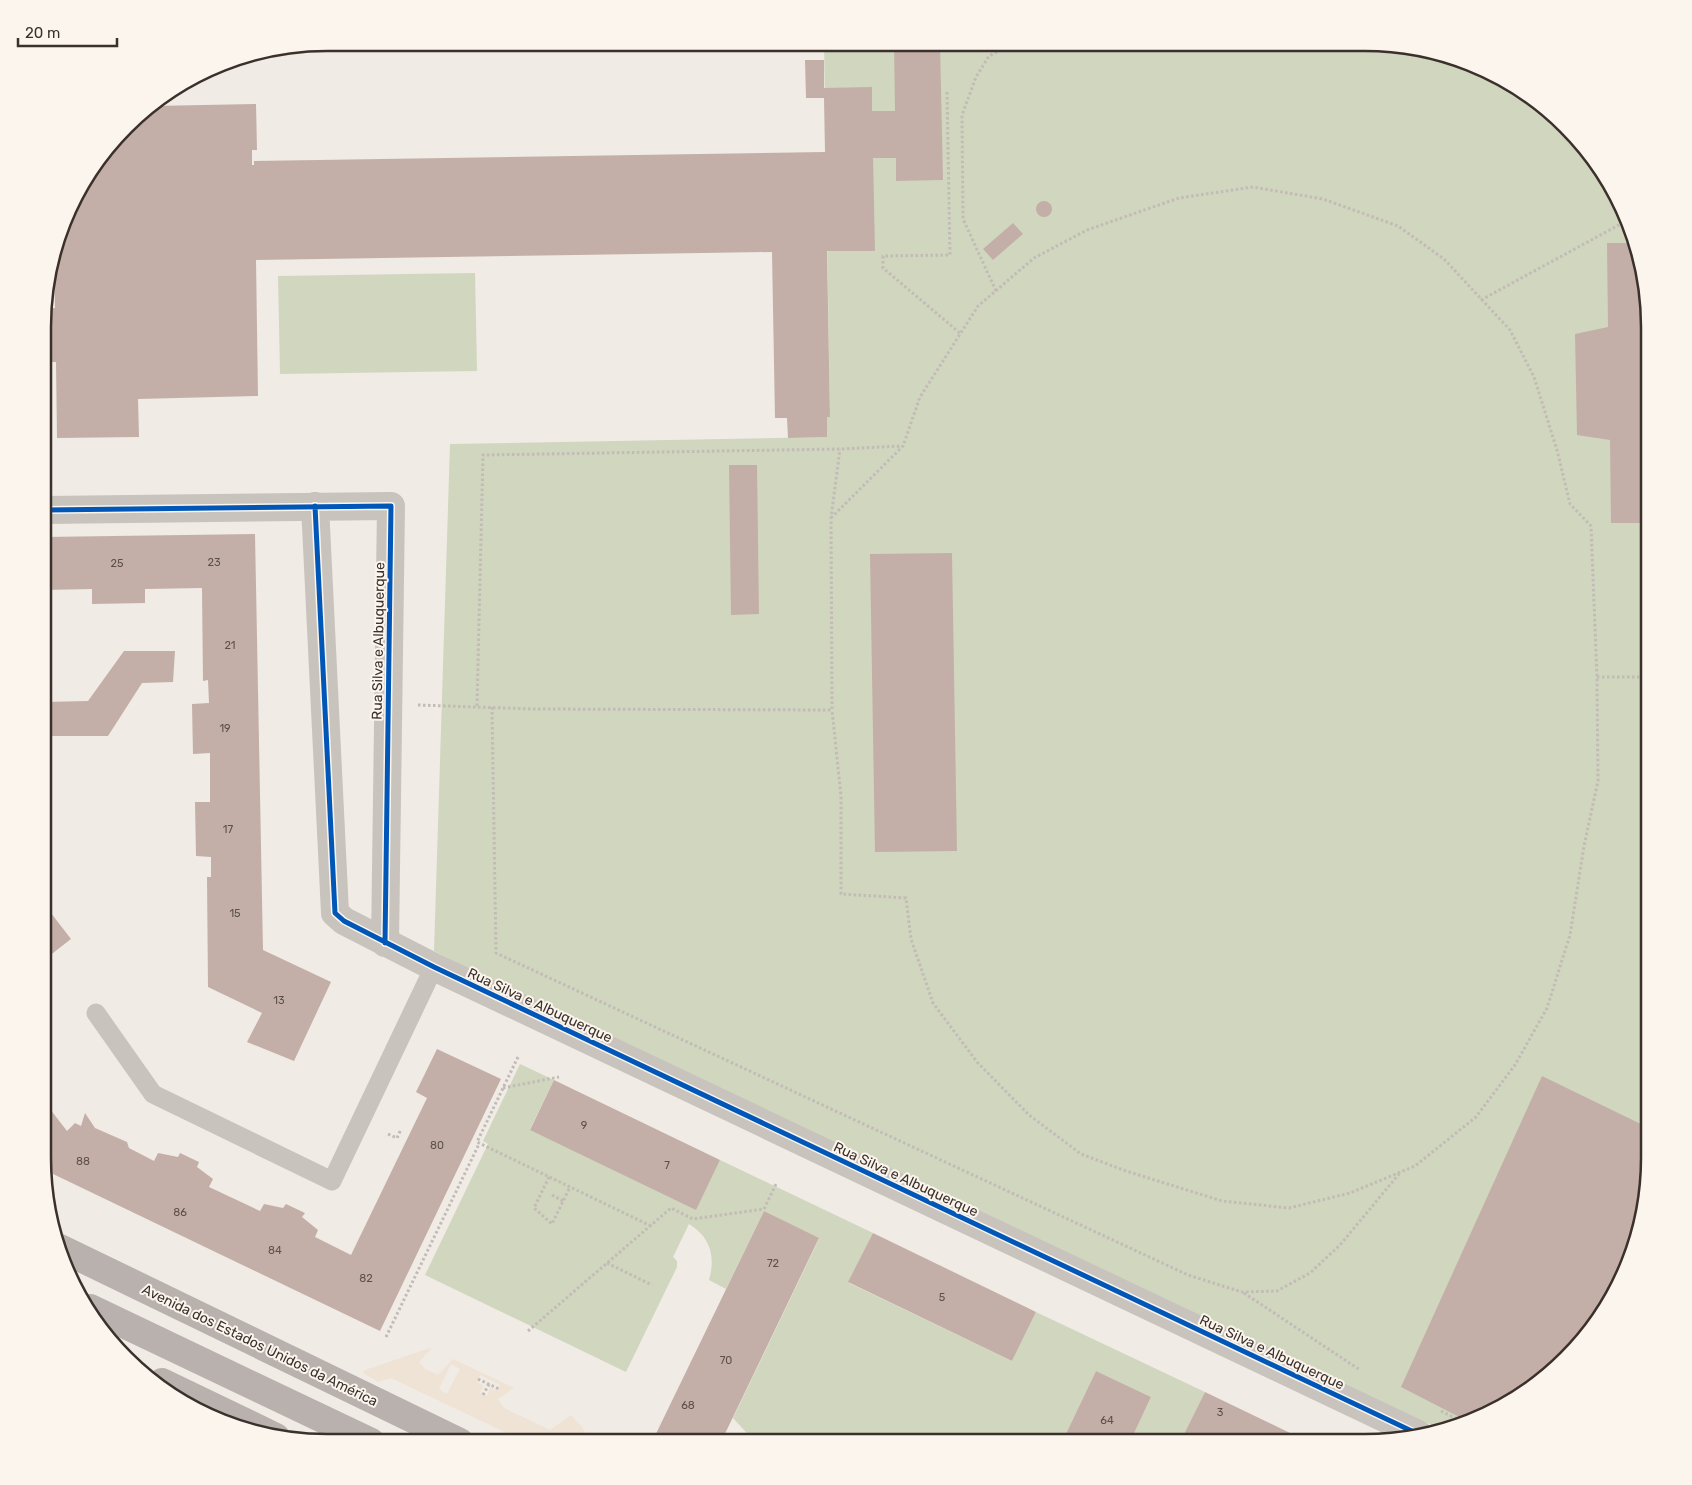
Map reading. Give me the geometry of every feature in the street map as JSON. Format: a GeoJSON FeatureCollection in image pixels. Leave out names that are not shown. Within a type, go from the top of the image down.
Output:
{"type":"FeatureCollection","features":[{"type":"Feature","properties":{"kind":"main road","name":"Avenida dos Estados Unidos da América"},"geometry":{"type":"LineString","coordinates":[[68,1252],[444,1434]]}},
{"type":"Feature","properties":{"kind":"main road"},"geometry":{"type":"LineString","coordinates":[[99,1312],[354,1434]]}},
{"type":"Feature","properties":{"kind":"main road"},"geometry":{"type":"LineString","coordinates":[[180,1390],[238,1419]]}},
{"type":"Feature","properties":{"kind":"street","name":"Rua Silva e Albuquerque"},"geometry":{"type":"LineString","coordinates":[[314,506],[336,913],[344,921],[434,967],[1409,1430]]}},
{"type":"Feature","properties":{"kind":"street","name":"Rua Silva e Albuquerque"},"geometry":{"type":"LineString","coordinates":[[51,510],[392,506],[385,943]]}},
{"type":"Feature","properties":{"kind":"lane"},"geometry":{"type":"LineString","coordinates":[[96,1013],[153,1094],[332,1181],[434,967]]}},
{"type":"Feature","properties":{"kind":"path"},"geometry":{"type":"LineString","coordinates":[[996,291],[963,219],[962,116],[976,77],[989,56],[999,51]]}},
{"type":"Feature","properties":{"kind":"path"},"geometry":{"type":"LineString","coordinates":[[947,92],[950,255],[883,256],[883,268],[961,334]]}},
{"type":"Feature","properties":{"kind":"path"},"geometry":{"type":"LineString","coordinates":[[831,518],[903,446],[920,397],[978,306],[1034,258],[1087,230],[1179,198],[1253,187],[1322,199],[1398,226],[1444,260],[1510,330],[1534,377],[1557,450],[1570,504],[1591,526],[1597,677],[1598,782],[1584,846],[1570,935],[1546,1008],[1515,1065],[1476,1117],[1416,1166],[1350,1193],[1289,1208],[1222,1201],[1126,1171],[1081,1154],[1029,1115],[978,1062],[933,1003],[911,939],[906,898],[841,894],[841,796],[832,710],[831,518],[840,449]]}},
{"type":"Feature","properties":{"kind":"path"},"geometry":{"type":"LineString","coordinates":[[1481,300],[1621,224]]}},
{"type":"Feature","properties":{"kind":"path"},"geometry":{"type":"LineString","coordinates":[[477,706],[483,455],[840,449],[903,446]]}},
{"type":"Feature","properties":{"kind":"path"},"geometry":{"type":"LineString","coordinates":[[1597,677],[1641,677]]}},
{"type":"Feature","properties":{"kind":"path"},"geometry":{"type":"LineString","coordinates":[[414,705],[544,710],[832,710]]}},
{"type":"Feature","properties":{"kind":"path"},"geometry":{"type":"LineString","coordinates":[[492,707],[496,952],[1188,1275],[1242,1292],[1364,1373]]}},
{"type":"Feature","properties":{"kind":"path"},"geometry":{"type":"LineString","coordinates":[[386,1337],[479,1144],[477,1142],[518,1057]]}},
{"type":"Feature","properties":{"kind":"path"},"geometry":{"type":"LineString","coordinates":[[503,1088],[559,1077]]}},
{"type":"Feature","properties":{"kind":"path"},"geometry":{"type":"LineString","coordinates":[[388,1134],[397,1138],[401,1129]]}},
{"type":"Feature","properties":{"kind":"path"},"geometry":{"type":"LineString","coordinates":[[479,1144],[651,1226]]}},
{"type":"Feature","properties":{"kind":"path"},"geometry":{"type":"LineString","coordinates":[[1242,1292],[1278,1291],[1310,1273],[1340,1245],[1400,1172]]}},
{"type":"Feature","properties":{"kind":"path"},"geometry":{"type":"LineString","coordinates":[[549,1177],[534,1208],[552,1224],[570,1187]]}},
{"type":"Feature","properties":{"kind":"path"},"geometry":{"type":"LineString","coordinates":[[528,1331],[671,1208],[693,1219],[764,1209],[777,1182]]}},
{"type":"Feature","properties":{"kind":"path"},"geometry":{"type":"LineString","coordinates":[[552,1195],[563,1201]]}},
{"type":"Feature","properties":{"kind":"path"},"geometry":{"type":"LineString","coordinates":[[607,1263],[652,1285]]}},
{"type":"Feature","properties":{"kind":"path"},"geometry":{"type":"LineString","coordinates":[[478,1379],[499,1389]]}},
{"type":"Feature","properties":{"kind":"path"},"geometry":{"type":"LineString","coordinates":[[483,1395],[489,1384]]}},
{"type":"Feature","properties":{"kind":"path"},"geometry":{"type":"LineString","coordinates":[[1440,1410],[1456,1418]]}},
{"type":"Feature","properties":{"kind":"green space"},"geometry":{"type":"Polygon","coordinates":[[[824,51],[1364,51],[1400,54],[1453,66],[1502,88],[1533,108],[1547,120],[1584,159],[1604,190],[1620,222],[1631,256],[1640,310],[1641,1157],[1638,1193],[1631,1229],[1620,1263],[1612,1280],[1584,1326],[1560,1353],[1533,1377],[1487,1405],[1470,1413],[1431,1425],[786,1129],[434,951],[450,444],[827,437],[827,417],[830,417],[824,51]]]}},
{"type":"Feature","properties":{"kind":"green space"},"geometry":{"type":"Polygon","coordinates":[[[475,273],[477,371],[280,374],[278,276],[475,273]]]}},
{"type":"Feature","properties":{"kind":"green space"},"geometry":{"type":"Polygon","coordinates":[[[520,1064],[554,1080],[530,1129],[696,1209],[720,1160],[873,1233],[849,1283],[1012,1361],[1036,1312],[1205,1392],[1184,1434],[1134,1434],[1151,1397],[1096,1371],[1066,1434],[748,1434],[733,1418],[819,1239],[764,1211],[726,1289],[709,1280],[712,1263],[710,1248],[702,1235],[689,1224],[673,1257],[677,1261],[677,1267],[626,1372],[425,1275],[488,1144],[483,1141],[520,1064]]]}},
{"type":"Feature","properties":{"kind":"shaded area"},"geometry":{"type":"Polygon","coordinates":[[[432,1348],[419,1362],[425,1369],[438,1375],[453,1359],[514,1388],[498,1399],[504,1408],[550,1430],[571,1415],[586,1434],[509,1434],[391,1378],[378,1382],[363,1373],[365,1370],[432,1348]],[[451,1364],[439,1389],[447,1394],[460,1369],[451,1364]],[[480,1375],[477,1382],[484,1386],[480,1393],[487,1396],[490,1388],[497,1391],[500,1385],[480,1375]]]}},
{"type":"Feature","properties":{"kind":"building"},"geometry":{"type":"Polygon","coordinates":[[[894,51],[940,51],[943,180],[896,181],[896,158],[873,158],[875,251],[827,251],[830,417],[827,417],[827,437],[788,438],[787,418],[775,418],[772,252],[256,260],[258,396],[138,399],[139,437],[57,438],[56,362],[51,362],[51,328],[52,308],[55,308],[55,289],[57,274],[66,239],[80,205],[108,159],[132,132],[162,106],[256,104],[257,150],[252,150],[252,165],[254,165],[254,161],[825,152],[824,98],[806,98],[805,60],[824,60],[824,88],[872,87],[872,111],[895,111],[894,51]]]}},
{"type":"Feature","properties":{"kind":"building"},"geometry":{"type":"Polygon","coordinates":[[[1044,201],[1050,203],[1052,209],[1050,215],[1044,217],[1038,215],[1036,209],[1038,203],[1044,201]]]}},
{"type":"Feature","properties":{"kind":"building"},"geometry":{"type":"Polygon","coordinates":[[[1013,223],[1023,234],[993,260],[983,249],[1013,223]]]}},
{"type":"Feature","properties":{"kind":"building"},"geometry":{"type":"Polygon","coordinates":[[[1607,243],[1627,243],[1638,292],[1641,328],[1641,523],[1611,523],[1610,440],[1577,435],[1575,334],[1608,327],[1607,243]]]}},
{"type":"Feature","properties":{"kind":"building"},"geometry":{"type":"Polygon","coordinates":[[[729,465],[757,465],[759,614],[731,615],[729,465]]]}},
{"type":"Feature","properties":{"kind":"building"},"geometry":{"type":"Polygon","coordinates":[[[255,534],[263,950],[331,982],[294,1061],[247,1042],[262,1013],[208,987],[207,877],[211,877],[211,857],[196,856],[195,802],[210,802],[210,753],[193,754],[192,704],[209,703],[208,680],[203,681],[202,588],[145,589],[145,603],[92,604],[92,589],[51,590],[51,537],[255,534]]]}},
{"type":"Feature","properties":{"kind":"building"},"geometry":{"type":"Polygon","coordinates":[[[952,553],[957,851],[875,852],[870,554],[952,553]]]}},
{"type":"Feature","properties":{"kind":"building"},"geometry":{"type":"Polygon","coordinates":[[[124,651],[175,651],[173,682],[142,683],[108,736],[51,736],[51,702],[88,701],[124,651]]]}},
{"type":"Feature","properties":{"kind":"building"},"geometry":{"type":"Polygon","coordinates":[[[51,913],[71,939],[51,955],[51,913]]]}},
{"type":"Feature","properties":{"kind":"building"},"geometry":{"type":"Polygon","coordinates":[[[437,1049],[501,1079],[380,1331],[52,1173],[51,1110],[67,1131],[75,1123],[81,1126],[85,1113],[95,1128],[127,1142],[129,1148],[154,1161],[158,1153],[178,1157],[180,1153],[199,1162],[197,1167],[213,1179],[209,1187],[260,1211],[264,1204],[283,1208],[286,1204],[305,1213],[302,1217],[318,1230],[315,1237],[351,1255],[427,1098],[416,1092],[437,1049]]]}},
{"type":"Feature","properties":{"kind":"building"},"geometry":{"type":"Polygon","coordinates":[[[1542,1076],[1641,1124],[1638,1193],[1626,1246],[1604,1295],[1584,1326],[1572,1340],[1533,1377],[1502,1397],[1459,1417],[1401,1387],[1542,1076]]]}},
{"type":"Feature","properties":{"kind":"building"},"geometry":{"type":"Polygon","coordinates":[[[554,1080],[720,1160],[696,1210],[530,1130],[554,1080]]]}},
{"type":"Feature","properties":{"kind":"building"},"geometry":{"type":"Polygon","coordinates":[[[764,1211],[819,1238],[725,1434],[656,1434],[764,1211]]]}},
{"type":"Feature","properties":{"kind":"building"},"geometry":{"type":"Polygon","coordinates":[[[873,1233],[1036,1312],[1012,1361],[848,1282],[873,1233]]]}},
{"type":"Feature","properties":{"kind":"building"},"geometry":{"type":"Polygon","coordinates":[[[1096,1371],[1151,1397],[1134,1434],[1066,1434],[1096,1371]]]}},
{"type":"Feature","properties":{"kind":"building"},"geometry":{"type":"Polygon","coordinates":[[[1205,1392],[1292,1434],[1184,1434],[1205,1392]]]}},
{"type":"Feature","properties":{"kind":"cycle path"},"geometry":{"type":"LineString","coordinates":[[315,506],[335,913],[344,921],[434,967],[1409,1430]]}},
{"type":"Feature","properties":{"kind":"cycle path"},"geometry":{"type":"LineString","coordinates":[[51,510],[391,506],[385,943]]}}]}
